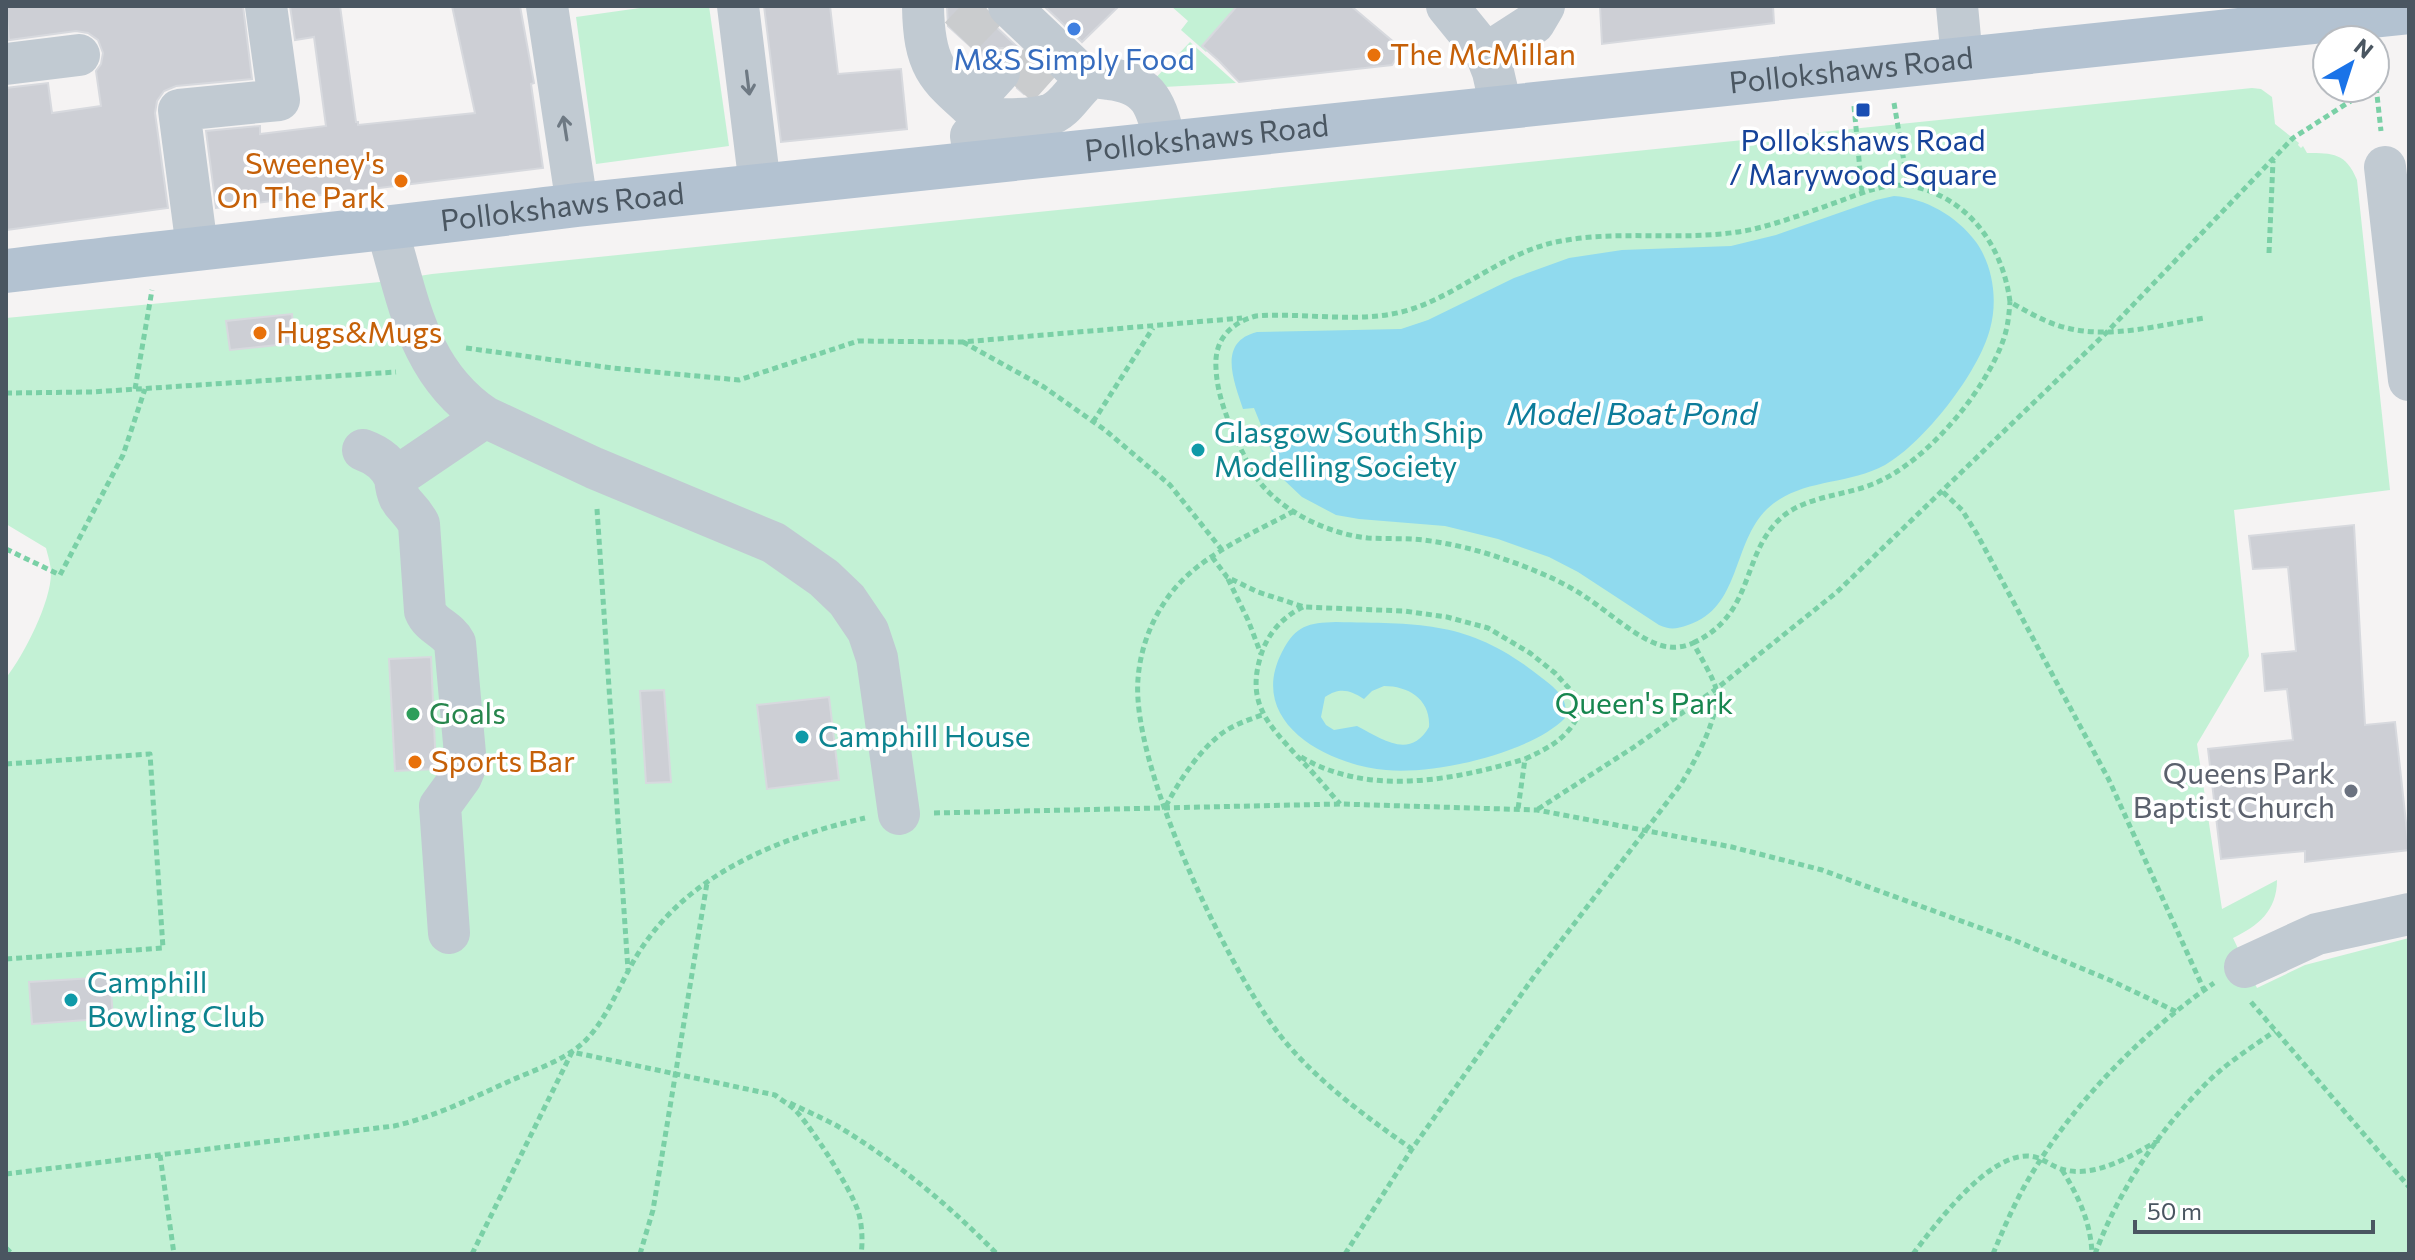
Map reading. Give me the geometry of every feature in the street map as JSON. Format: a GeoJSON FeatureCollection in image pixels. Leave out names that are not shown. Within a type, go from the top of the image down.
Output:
{"type":"FeatureCollection","features":[{"type":"Feature","properties":{"kind":"main road","name":"Pollokshaws Road"},"geometry":{"type":"LineString","coordinates":[[6,271],[577,205],[2382,12]]}},
{"type":"Feature","properties":{"kind":"street"},"geometry":{"type":"LineString","coordinates":[[197,248],[179,110],[279,100],[266,6]]}},
{"type":"Feature","properties":{"kind":"street"},"geometry":{"type":"LineString","coordinates":[[547,6],[577,205]]}},
{"type":"Feature","properties":{"kind":"street"},"geometry":{"type":"LineString","coordinates":[[738,6],[760,186]]}},
{"type":"Feature","properties":{"kind":"street"},"geometry":{"type":"LineString","coordinates":[[1447,6],[1486,54],[1501,107]]}},
{"type":"Feature","properties":{"kind":"street"},"geometry":{"type":"LineString","coordinates":[[1486,54],[1534,23],[1544,6]]}},
{"type":"Feature","properties":{"kind":"street"},"geometry":{"type":"LineString","coordinates":[[1957,6],[1962,59]]}},
{"type":"Feature","properties":{"kind":"street"},"geometry":{"type":"LineString","coordinates":[[982,47],[1050,115],[1087,80]]}},
{"type":"Feature","properties":{"kind":"street"},"geometry":{"type":"LineString","coordinates":[[982,47],[1087,80],[1125,81],[1144,92],[1157,108],[1165,143]]}},
{"type":"Feature","properties":{"kind":"street"},"geometry":{"type":"LineString","coordinates":[[975,163],[971,136],[982,47]]}},
{"type":"Feature","properties":{"kind":"street"},"geometry":{"type":"LineString","coordinates":[[6,64],[79,55]]}},
{"type":"Feature","properties":{"kind":"street"},"geometry":{"type":"LineString","coordinates":[[2385,167],[2400,208],[2409,380]]}},
{"type":"Feature","properties":{"kind":"street"},"geometry":{"type":"LineString","coordinates":[[387,229],[416,357],[431,360],[455,394],[485,417],[594,468],[774,543],[824,578],[847,600],[868,631],[877,658],[899,814]]}},
{"type":"Feature","properties":{"kind":"street"},"geometry":{"type":"LineString","coordinates":[[395,478],[485,417]]}},
{"type":"Feature","properties":{"kind":"street"},"geometry":{"type":"LineString","coordinates":[[363,450],[387,465],[395,478],[398,498],[419,524],[425,611],[431,622],[447,632],[455,643],[466,765],[440,806],[449,933]]}},
{"type":"Feature","properties":{"kind":"street"},"geometry":{"type":"LineString","coordinates":[[2236,970],[2317,934],[2409,914]]}},
{"type":"Feature","properties":{"kind":"path"},"geometry":{"type":"LineString","coordinates":[[1889,66],[1908,185]]}},
{"type":"Feature","properties":{"kind":"path"},"geometry":{"type":"LineString","coordinates":[[1854,96],[1862,192]]}},
{"type":"Feature","properties":{"kind":"path"},"geometry":{"type":"LineString","coordinates":[[1537,810],[1716,689],[1837,592],[2106,333],[2293,138],[2346,104]]}},
{"type":"Feature","properties":{"kind":"path"},"geometry":{"type":"LineString","coordinates":[[2376,104],[2385,167]]}},
{"type":"Feature","properties":{"kind":"path"},"geometry":{"type":"LineString","coordinates":[[2269,253],[2273,160]]}},
{"type":"Feature","properties":{"kind":"path"},"geometry":{"type":"LineString","coordinates":[[6,393],[145,389],[416,357],[517,353],[612,368],[739,380],[858,341],[962,342],[1256,316],[1394,313],[1413,309],[1518,255],[1557,241],[1601,236],[1713,235],[1752,229],[1862,192],[1908,185],[1926,190],[1959,207],[1987,234],[2005,272],[2010,302],[2008,325],[1996,357],[1959,415],[1929,448],[1890,476],[1861,488],[1808,502],[1781,518],[1762,546],[1727,620],[1717,630],[1693,643],[1667,648],[1557,580],[1502,559],[1434,542],[1343,533],[1317,524],[1294,511],[1263,486],[1249,468],[1231,426],[1217,385],[1215,359],[1218,345],[1234,324],[1256,316]]}},
{"type":"Feature","properties":{"kind":"path"},"geometry":{"type":"LineString","coordinates":[[135,389],[154,277]]}},
{"type":"Feature","properties":{"kind":"path"},"geometry":{"type":"LineString","coordinates":[[2010,302],[2068,329],[2106,333],[2204,318]]}},
{"type":"Feature","properties":{"kind":"path"},"geometry":{"type":"LineString","coordinates":[[1093,422],[1154,327]]}},
{"type":"Feature","properties":{"kind":"path"},"geometry":{"type":"LineString","coordinates":[[962,342],[1044,387],[1093,422],[1170,485],[1222,550]]}},
{"type":"Feature","properties":{"kind":"path"},"geometry":{"type":"LineString","coordinates":[[6,549],[60,575],[123,455],[145,389]]}},
{"type":"Feature","properties":{"kind":"path"},"geometry":{"type":"LineString","coordinates":[[594,468],[628,970]]}},
{"type":"Feature","properties":{"kind":"path"},"geometry":{"type":"LineString","coordinates":[[1943,492],[1962,510],[1984,545],[2109,780],[2204,990]]}},
{"type":"Feature","properties":{"kind":"path"},"geometry":{"type":"LineString","coordinates":[[1294,511],[1222,550],[1180,582],[1166,600],[1142,650],[1138,680],[1139,711],[1149,759],[1191,873],[1247,984],[1277,1031],[1313,1070],[1376,1124],[1412,1149]]}},
{"type":"Feature","properties":{"kind":"path"},"geometry":{"type":"LineString","coordinates":[[1212,557],[1227,577],[1261,655]]}},
{"type":"Feature","properties":{"kind":"path"},"geometry":{"type":"LineString","coordinates":[[1227,577],[1258,592],[1304,607],[1404,611],[1447,617],[1488,628],[1530,653],[1567,684],[1575,695],[1580,711],[1570,729],[1546,750],[1525,759],[1466,774],[1402,782],[1348,775],[1320,767],[1297,755]]}},
{"type":"Feature","properties":{"kind":"path"},"geometry":{"type":"LineString","coordinates":[[1304,607],[1278,625],[1261,655],[1256,683],[1262,715],[1272,730],[1340,804]]}},
{"type":"Feature","properties":{"kind":"path"},"geometry":{"type":"LineString","coordinates":[[1345,1254],[1412,1149],[1535,975],[1698,758],[1714,710],[1716,689],[1693,643]]}},
{"type":"Feature","properties":{"kind":"path"},"geometry":{"type":"LineString","coordinates":[[1165,807],[1194,763],[1220,735],[1239,723],[1262,715]]}},
{"type":"Feature","properties":{"kind":"path"},"geometry":{"type":"LineString","coordinates":[[6,764],[150,754],[163,948],[6,959]]}},
{"type":"Feature","properties":{"kind":"path"},"geometry":{"type":"LineString","coordinates":[[1518,809],[1525,759]]}},
{"type":"Feature","properties":{"kind":"path"},"geometry":{"type":"LineString","coordinates":[[6,1174],[412,1122],[572,1052],[598,1025],[645,943],[672,910],[707,882],[791,839],[866,818],[899,814],[1340,804],[1537,810],[1647,829],[1822,870],[2016,941],[2177,1012]]}},
{"type":"Feature","properties":{"kind":"path"},"geometry":{"type":"LineString","coordinates":[[640,1254],[653,1210],[707,882]]}},
{"type":"Feature","properties":{"kind":"path"},"geometry":{"type":"LineString","coordinates":[[1993,1254],[2023,1188],[2041,1158],[2094,1089],[2177,1012],[2236,970],[2275,1031],[2409,1187]]}},
{"type":"Feature","properties":{"kind":"path"},"geometry":{"type":"LineString","coordinates":[[2094,1254],[2122,1195],[2186,1105],[2217,1074],[2275,1031]]}},
{"type":"Feature","properties":{"kind":"path"},"geometry":{"type":"LineString","coordinates":[[572,1052],[775,1095],[839,1128],[918,1182],[969,1225],[997,1254]]}},
{"type":"Feature","properties":{"kind":"path"},"geometry":{"type":"LineString","coordinates":[[472,1254],[572,1052]]}},
{"type":"Feature","properties":{"kind":"path"},"geometry":{"type":"LineString","coordinates":[[775,1095],[795,1110],[837,1172],[858,1211],[861,1254]]}},
{"type":"Feature","properties":{"kind":"path"},"geometry":{"type":"LineString","coordinates":[[2061,1169],[2099,1168],[2159,1140]]}},
{"type":"Feature","properties":{"kind":"path"},"geometry":{"type":"LineString","coordinates":[[160,1155],[174,1254]]}},
{"type":"Feature","properties":{"kind":"path"},"geometry":{"type":"LineString","coordinates":[[1913,1254],[1967,1190],[2011,1158],[2027,1156],[2041,1158],[2061,1169],[2084,1212],[2094,1254]]}},
{"type":"Feature","properties":{"kind":"path"},"geometry":{"type":"LineString","coordinates":[[6,1248],[12,1254]]}},
{"type":"Feature","properties":{"kind":"green space"},"geometry":{"type":"Polygon","coordinates":[[[654,6],[709,6],[729,146],[596,164],[576,17],[654,6]]]}},
{"type":"Feature","properties":{"kind":"green space"},"geometry":{"type":"Polygon","coordinates":[[[1171,6],[1237,6],[1232,22],[1206,52],[1181,30],[1188,21],[1171,6]]]}},
{"type":"Feature","properties":{"kind":"green space"},"geometry":{"type":"Polygon","coordinates":[[[1190,42],[1236,83],[1146,88],[1190,42]]]}},
{"type":"Feature","properties":{"kind":"green space","name":"Queen's Park"},"geometry":{"type":"Polygon","coordinates":[[[2261,89],[2272,97],[2275,124],[2301,148],[2303,146],[2307,153],[2338,156],[2348,164],[2357,180],[2390,490],[2234,510],[2249,656],[2197,744],[2222,909],[2277,880],[2270,909],[2258,923],[2233,938],[2257,988],[2305,965],[2409,938],[2409,1254],[6,1254],[6,678],[35,628],[51,573],[46,548],[6,524],[6,318],[2261,89]]]}},
{"type":"Feature","properties":{"kind":"water","name":"Model Boat Pond"},"geometry":{"type":"Polygon","coordinates":[[[1894,196],[1917,200],[1940,210],[1960,224],[1982,251],[1994,295],[1990,329],[1984,346],[1948,405],[1900,455],[1870,472],[1794,492],[1767,509],[1747,539],[1727,590],[1718,604],[1705,617],[1684,626],[1670,628],[1659,625],[1578,572],[1549,557],[1498,539],[1445,526],[1336,515],[1302,497],[1267,464],[1276,462],[1254,408],[1243,409],[1236,387],[1233,353],[1245,337],[1257,332],[1401,329],[1428,320],[1514,278],[1569,258],[1622,250],[1731,246],[1776,235],[1894,196]]]}},
{"type":"Feature","properties":{"kind":"water"},"geometry":{"type":"Polygon","coordinates":[[[1336,622],[1420,625],[1468,635],[1492,645],[1552,686],[1563,699],[1565,718],[1529,742],[1455,765],[1406,771],[1386,770],[1340,759],[1298,735],[1284,719],[1275,699],[1274,677],[1282,652],[1292,636],[1310,625],[1336,622]],[[1384,686],[1364,699],[1345,691],[1330,694],[1325,697],[1321,717],[1334,730],[1357,726],[1395,744],[1413,743],[1429,727],[1429,717],[1417,696],[1384,686]]]}},
{"type":"Feature","properties":{"kind":"building"},"geometry":{"type":"Polygon","coordinates":[[[6,6],[243,6],[252,79],[176,86],[164,91],[157,101],[155,113],[168,208],[6,230],[6,88],[48,83],[52,113],[101,106],[96,71],[103,53],[98,40],[88,33],[76,31],[9,40],[6,6]]]}},
{"type":"Feature","properties":{"kind":"building"},"geometry":{"type":"Polygon","coordinates":[[[290,6],[340,6],[358,125],[475,113],[452,6],[520,6],[534,83],[531,84],[543,168],[216,208],[206,131],[260,126],[260,134],[326,126],[314,37],[295,40],[290,6]]]}},
{"type":"Feature","properties":{"kind":"building"},"geometry":{"type":"Polygon","coordinates":[[[764,6],[830,6],[838,74],[901,69],[907,129],[781,142],[764,6]]]}},
{"type":"Feature","properties":{"kind":"building"},"geometry":{"type":"Polygon","coordinates":[[[947,6],[986,6],[986,14],[992,23],[1044,72],[1024,94],[1017,88],[1023,76],[1022,65],[1016,55],[1003,48],[991,49],[981,56],[948,26],[947,6]]]}},
{"type":"Feature","properties":{"kind":"building","name":"M&S Simply Food"},"geometry":{"type":"Polygon","coordinates":[[[1044,6],[1119,6],[1082,42],[1044,6]]]}},
{"type":"Feature","properties":{"kind":"building"},"geometry":{"type":"Polygon","coordinates":[[[1237,6],[1351,6],[1402,49],[1392,65],[1239,82],[1202,46],[1237,6]]]}},
{"type":"Feature","properties":{"kind":"building"},"geometry":{"type":"Polygon","coordinates":[[[1600,6],[1773,6],[1774,23],[1602,44],[1600,6]]]}},
{"type":"Feature","properties":{"kind":"building"},"geometry":{"type":"Polygon","coordinates":[[[292,314],[295,343],[230,350],[226,321],[292,314]]]}},
{"type":"Feature","properties":{"kind":"building"},"geometry":{"type":"Polygon","coordinates":[[[2354,525],[2365,725],[2395,722],[2409,850],[2305,862],[2305,851],[2221,859],[2208,749],[2293,740],[2287,689],[2265,691],[2262,654],[2296,651],[2288,567],[2253,569],[2249,536],[2354,525]]]}},
{"type":"Feature","properties":{"kind":"building","name":"Goals"},"geometry":{"type":"Polygon","coordinates":[[[431,657],[436,769],[395,771],[389,659],[431,657]]]}},
{"type":"Feature","properties":{"kind":"building"},"geometry":{"type":"Polygon","coordinates":[[[664,690],[671,782],[646,783],[640,691],[664,690]]]}},
{"type":"Feature","properties":{"kind":"building","name":"Camphill House"},"geometry":{"type":"Polygon","coordinates":[[[829,697],[839,780],[767,789],[757,705],[829,697]]]}},
{"type":"Feature","properties":{"kind":"building","name":"Camphill Bowling Club"},"geometry":{"type":"Polygon","coordinates":[[[110,977],[113,1018],[32,1024],[29,982],[110,977]]]}},
{"type":"Feature","properties":{"kind":"tunnel"},"geometry":{"type":"LineString","coordinates":[[960,37],[987,9]]}},
{"type":"Feature","properties":{"kind":"tunnel"},"geometry":{"type":"LineString","coordinates":[[1017,88],[1042,60]]}},
{"type":"Feature","properties":{"kind":"place","name":"M&S Simply Food"},"geometry":{"type":"Point","coordinates":[1074,29]}},
{"type":"Feature","properties":{"kind":"place","name":"The McMillan"},"geometry":{"type":"Point","coordinates":[1374,55]}},
{"type":"Feature","properties":{"kind":"place","name":"Pollokshaws Road / Marywood Square"},"geometry":{"type":"Point","coordinates":[1863,110]}},
{"type":"Feature","properties":{"kind":"place","name":"Sweeney's On The Park"},"geometry":{"type":"Point","coordinates":[401,181]}},
{"type":"Feature","properties":{"kind":"place","name":"Hugs&Mugs"},"geometry":{"type":"Point","coordinates":[260,333]}},
{"type":"Feature","properties":{"kind":"place","name":"Glasgow South Ship Modelling Society"},"geometry":{"type":"Point","coordinates":[1198,450]}},
{"type":"Feature","properties":{"kind":"place","name":"Goals"},"geometry":{"type":"Point","coordinates":[413,714]}},
{"type":"Feature","properties":{"kind":"place","name":"Camphill House"},"geometry":{"type":"Point","coordinates":[802,737]}},
{"type":"Feature","properties":{"kind":"place","name":"Sports Bar"},"geometry":{"type":"Point","coordinates":[415,762]}},
{"type":"Feature","properties":{"kind":"place","name":"Queens Park Baptist Church"},"geometry":{"type":"Point","coordinates":[2351,791]}},
{"type":"Feature","properties":{"kind":"place","name":"Camphill Bowling Club"},"geometry":{"type":"Point","coordinates":[71,1000]}}]}
